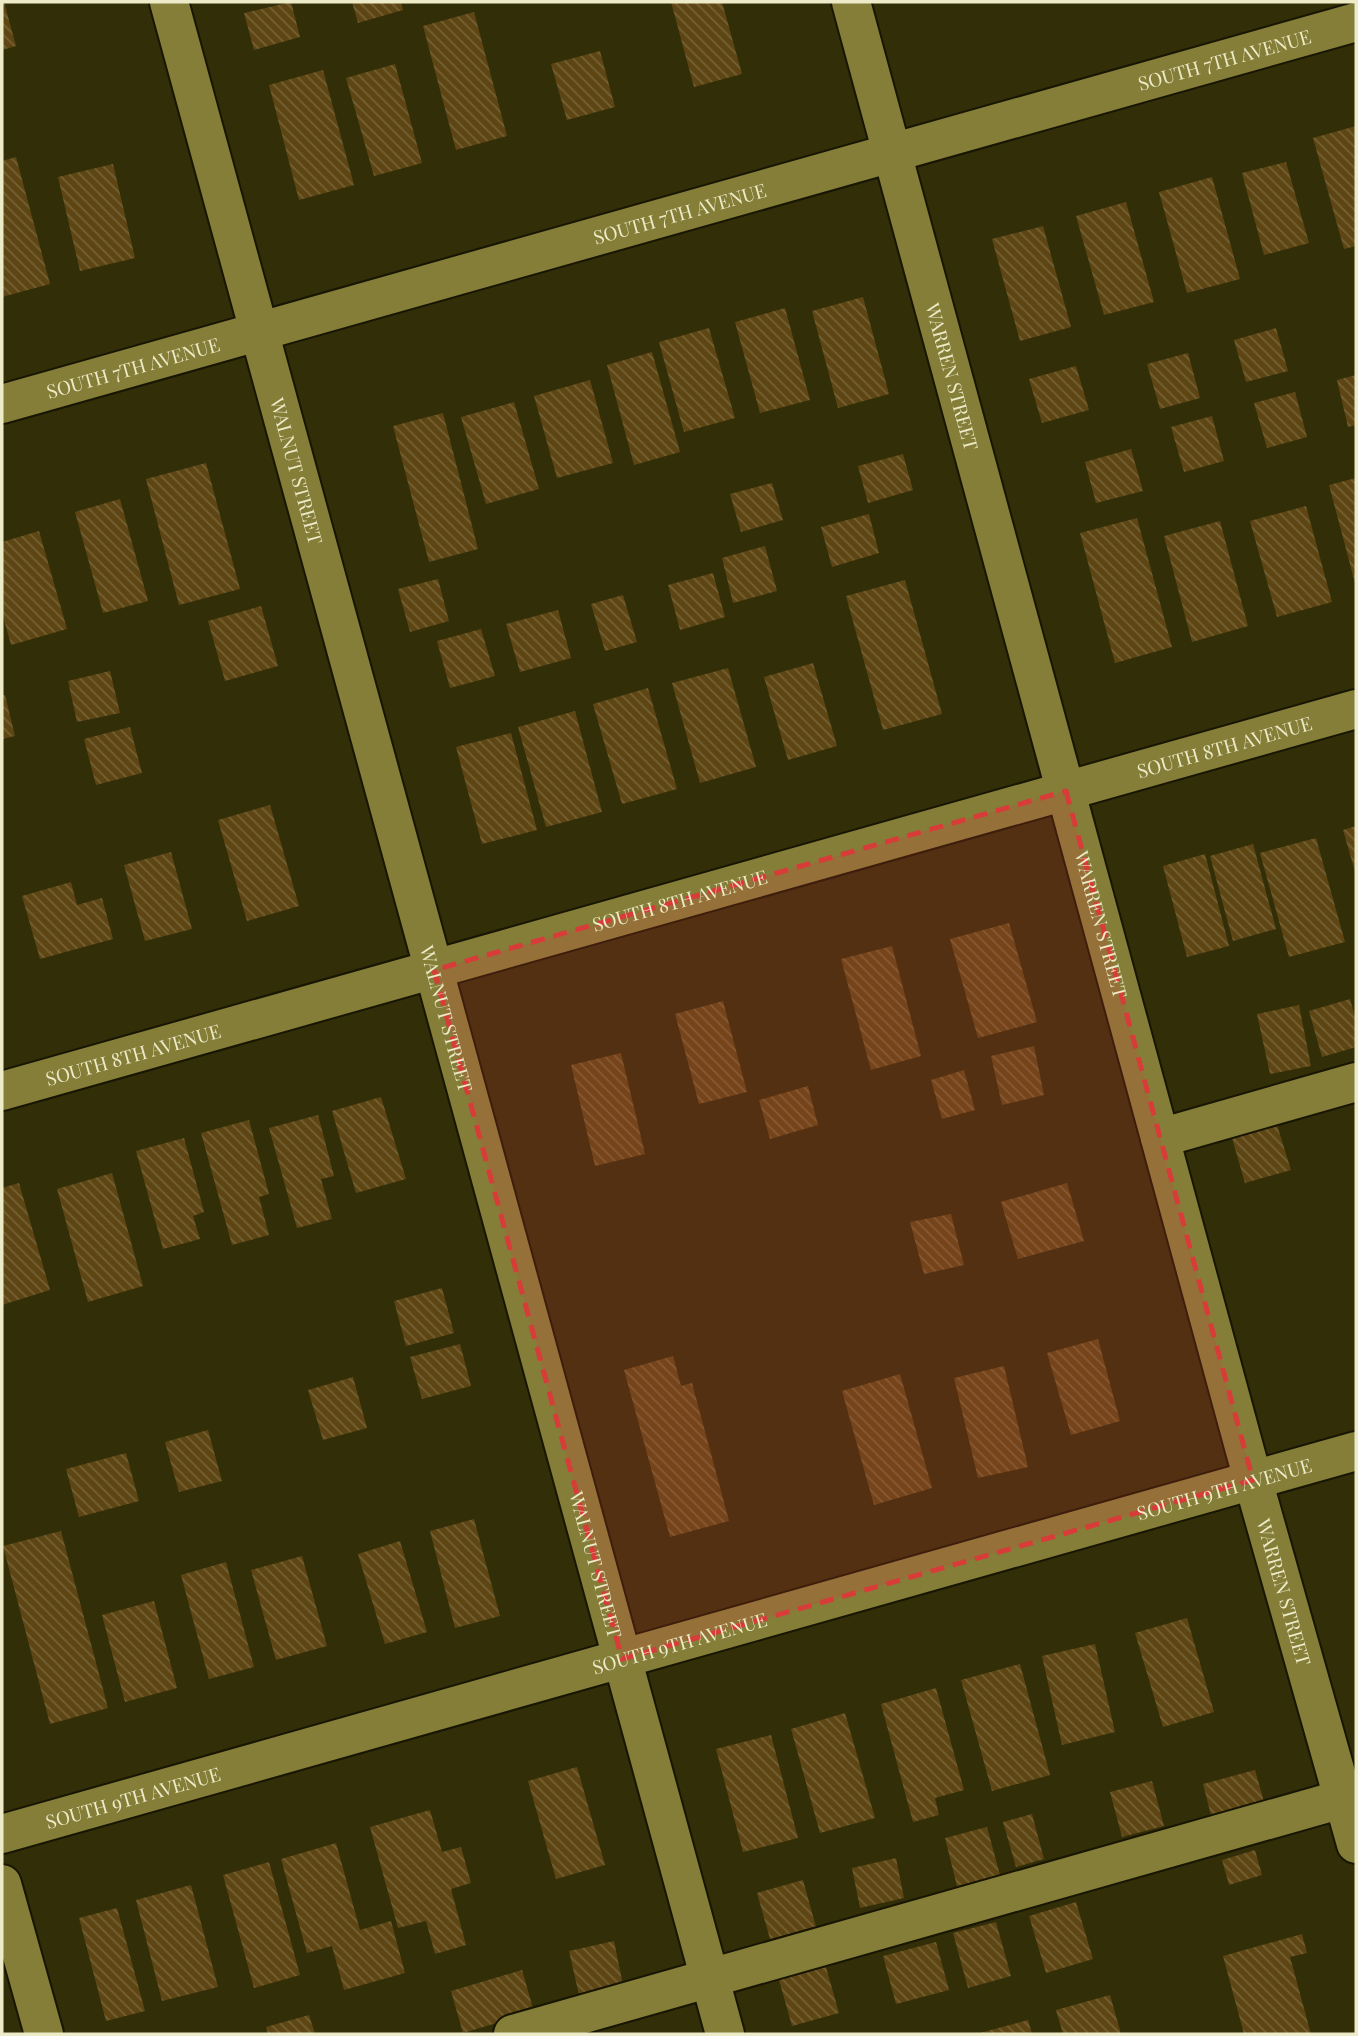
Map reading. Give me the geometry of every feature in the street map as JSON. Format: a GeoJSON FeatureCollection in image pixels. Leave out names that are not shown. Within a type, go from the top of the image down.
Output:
{"type":"FeatureCollection","features":[{"type":"Feature","properties":{"kind":"street","name":"WALNUT STREET"},"geometry":{"type":"LineString","coordinates":[[169,2],[725,2034]]}},
{"type":"Feature","properties":{"kind":"street","name":"WARREN STREET"},"geometry":{"type":"LineString","coordinates":[[850,2],[1253,1480],[1350,1797],[1356,1844]]}},
{"type":"Feature","properties":{"kind":"street","name":"SOUTH 7TH AVENUE"},"geometry":{"type":"LineString","coordinates":[[2,404],[1356,22]]}},
{"type":"Feature","properties":{"kind":"street","name":"SOUTH 8TH AVENUE"},"geometry":{"type":"LineString","coordinates":[[2,1091],[1356,709]]}},
{"type":"Feature","properties":{"kind":"street"},"geometry":{"type":"LineString","coordinates":[[1160,1138],[1356,1082]]}},
{"type":"Feature","properties":{"kind":"street","name":"SOUTH 9TH AVENUE"},"geometry":{"type":"LineString","coordinates":[[2,1834],[1356,1451]]}},
{"type":"Feature","properties":{"kind":"street"},"geometry":{"type":"LineString","coordinates":[[513,2034],[1350,1797]]}},
{"type":"Feature","properties":{"kind":"street"},"geometry":{"type":"LineString","coordinates":[[2,1884],[44,2034]]}},
{"type":"Feature","properties":{"kind":"highlighted area"},"geometry":{"type":"Polygon","coordinates":[[[1066,791],[1253,1480],[622,1659],[434,970],[1066,791]]]}},
{"type":"Feature","properties":{"kind":"building"},"geometry":{"type":"Polygon","coordinates":[[[2,2],[16,46],[2,50],[2,2]]]}},
{"type":"Feature","properties":{"kind":"building"},"geometry":{"type":"Polygon","coordinates":[[[291,2],[300,37],[254,50],[244,13],[291,2]]]}},
{"type":"Feature","properties":{"kind":"building"},"geometry":{"type":"Polygon","coordinates":[[[352,2],[401,2],[403,10],[358,23],[352,2]]]}},
{"type":"Feature","properties":{"kind":"building"},"geometry":{"type":"Polygon","coordinates":[[[671,2],[722,2],[742,74],[694,87],[671,2]]]}},
{"type":"Feature","properties":{"kind":"building"},"geometry":{"type":"Polygon","coordinates":[[[474,12],[507,136],[456,150],[423,26],[474,12]]]}},
{"type":"Feature","properties":{"kind":"building"},"geometry":{"type":"Polygon","coordinates":[[[600,51],[615,107],[567,120],[551,64],[600,51]]]}},
{"type":"Feature","properties":{"kind":"building"},"geometry":{"type":"Polygon","coordinates":[[[395,64],[422,163],[374,176],[346,78],[395,64]]]}},
{"type":"Feature","properties":{"kind":"building"},"geometry":{"type":"Polygon","coordinates":[[[323,70],[354,185],[299,200],[269,85],[323,70]]]}},
{"type":"Feature","properties":{"kind":"building"},"geometry":{"type":"Polygon","coordinates":[[[1356,126],[1356,246],[1344,249],[1313,138],[1356,126]]]}},
{"type":"Feature","properties":{"kind":"building"},"geometry":{"type":"Polygon","coordinates":[[[16,157],[50,284],[2,297],[2,161],[16,157]]]}},
{"type":"Feature","properties":{"kind":"building"},"geometry":{"type":"Polygon","coordinates":[[[1286,162],[1309,243],[1264,255],[1242,173],[1286,162]]]}},
{"type":"Feature","properties":{"kind":"building"},"geometry":{"type":"Polygon","coordinates":[[[113,164],[135,258],[80,271],[58,177],[113,164]]]}},
{"type":"Feature","properties":{"kind":"building"},"geometry":{"type":"Polygon","coordinates":[[[1212,177],[1240,279],[1187,293],[1159,192],[1212,177]]]}},
{"type":"Feature","properties":{"kind":"building"},"geometry":{"type":"Polygon","coordinates":[[[1126,202],[1154,302],[1104,315],[1076,216],[1126,202]]]}},
{"type":"Feature","properties":{"kind":"building"},"geometry":{"type":"Polygon","coordinates":[[[1043,226],[1071,327],[1020,341],[992,239],[1043,226]]]}},
{"type":"Feature","properties":{"kind":"building"},"geometry":{"type":"Polygon","coordinates":[[[863,297],[889,394],[838,408],[812,311],[863,297]]]}},
{"type":"Feature","properties":{"kind":"building"},"geometry":{"type":"Polygon","coordinates":[[[785,308],[810,400],[760,413],[735,322],[785,308]]]}},
{"type":"Feature","properties":{"kind":"building"},"geometry":{"type":"Polygon","coordinates":[[[709,328],[735,418],[684,432],[659,342],[709,328]]]}},
{"type":"Feature","properties":{"kind":"building"},"geometry":{"type":"Polygon","coordinates":[[[1276,328],[1288,371],[1246,382],[1234,340],[1276,328]]]}},
{"type":"Feature","properties":{"kind":"building"},"geometry":{"type":"Polygon","coordinates":[[[652,352],[680,452],[634,465],[607,365],[652,352]]]}},
{"type":"Feature","properties":{"kind":"building"},"geometry":{"type":"Polygon","coordinates":[[[1188,353],[1200,398],[1160,409],[1147,364],[1188,353]]]}},
{"type":"Feature","properties":{"kind":"building"},"geometry":{"type":"Polygon","coordinates":[[[1076,366],[1089,410],[1042,423],[1029,379],[1076,366]]]}},
{"type":"Feature","properties":{"kind":"building"},"geometry":{"type":"Polygon","coordinates":[[[1356,375],[1356,425],[1348,427],[1337,380],[1356,375]]]}},
{"type":"Feature","properties":{"kind":"building"},"geometry":{"type":"Polygon","coordinates":[[[590,380],[613,463],[557,478],[534,396],[590,380]]]}},
{"type":"Feature","properties":{"kind":"building"},"geometry":{"type":"Polygon","coordinates":[[[1295,392],[1307,437],[1267,448],[1254,403],[1295,392]]]}},
{"type":"Feature","properties":{"kind":"building"},"geometry":{"type":"Polygon","coordinates":[[[514,402],[539,489],[486,504],[461,417],[514,402]]]}},
{"type":"Feature","properties":{"kind":"building"},"geometry":{"type":"Polygon","coordinates":[[[443,413],[478,549],[429,562],[393,426],[443,413]]]}},
{"type":"Feature","properties":{"kind":"building"},"geometry":{"type":"Polygon","coordinates":[[[1212,416],[1224,461],[1184,472],[1171,427],[1212,416]]]}},
{"type":"Feature","properties":{"kind":"building"},"geometry":{"type":"Polygon","coordinates":[[[1131,449],[1143,491],[1096,503],[1085,462],[1131,449]]]}},
{"type":"Feature","properties":{"kind":"building"},"geometry":{"type":"Polygon","coordinates":[[[903,454],[913,490],[868,503],[858,466],[903,454]]]}},
{"type":"Feature","properties":{"kind":"building"},"geometry":{"type":"Polygon","coordinates":[[[206,463],[240,589],[179,605],[146,479],[206,463]]]}},
{"type":"Feature","properties":{"kind":"building"},"geometry":{"type":"Polygon","coordinates":[[[1356,478],[1356,583],[1355,583],[1329,485],[1356,478]]]}},
{"type":"Feature","properties":{"kind":"building"},"geometry":{"type":"Polygon","coordinates":[[[772,483],[783,520],[741,532],[730,494],[772,483]]]}},
{"type":"Feature","properties":{"kind":"building"},"geometry":{"type":"Polygon","coordinates":[[[120,499],[148,601],[103,613],[75,512],[120,499]]]}},
{"type":"Feature","properties":{"kind":"building"},"geometry":{"type":"Polygon","coordinates":[[[1306,506],[1332,602],[1277,617],[1250,521],[1306,506]]]}},
{"type":"Feature","properties":{"kind":"building"},"geometry":{"type":"Polygon","coordinates":[[[869,514],[879,553],[832,567],[821,527],[869,514]]]}},
{"type":"Feature","properties":{"kind":"building"},"geometry":{"type":"Polygon","coordinates":[[[1137,518],[1172,647],[1115,663],[1080,533],[1137,518]]]}},
{"type":"Feature","properties":{"kind":"building"},"geometry":{"type":"Polygon","coordinates":[[[1220,521],[1248,626],[1192,642],[1164,536],[1220,521]]]}},
{"type":"Feature","properties":{"kind":"building"},"geometry":{"type":"Polygon","coordinates":[[[39,531],[67,629],[11,645],[2,613],[2,542],[39,531]]]}},
{"type":"Feature","properties":{"kind":"building"},"geometry":{"type":"Polygon","coordinates":[[[765,546],[777,591],[733,603],[722,558],[765,546]]]}},
{"type":"Feature","properties":{"kind":"building"},"geometry":{"type":"Polygon","coordinates":[[[713,573],[725,617],[680,630],[668,585],[713,573]]]}},
{"type":"Feature","properties":{"kind":"building"},"geometry":{"type":"Polygon","coordinates":[[[438,579],[449,621],[410,632],[398,589],[438,579]]]}},
{"type":"Feature","properties":{"kind":"building"},"geometry":{"type":"Polygon","coordinates":[[[905,580],[942,714],[883,730],[846,596],[905,580]]]}},
{"type":"Feature","properties":{"kind":"building"},"geometry":{"type":"Polygon","coordinates":[[[623,595],[637,642],[605,651],[591,604],[623,595]]]}},
{"type":"Feature","properties":{"kind":"building"},"geometry":{"type":"Polygon","coordinates":[[[261,606],[278,666],[225,681],[208,621],[261,606]]]}},
{"type":"Feature","properties":{"kind":"building"},"geometry":{"type":"Polygon","coordinates":[[[558,610],[571,658],[520,672],[506,624],[558,610]]]}},
{"type":"Feature","properties":{"kind":"building"},"geometry":{"type":"Polygon","coordinates":[[[481,629],[495,676],[450,688],[437,641],[481,629]]]}},
{"type":"Feature","properties":{"kind":"building"},"geometry":{"type":"Polygon","coordinates":[[[813,663],[837,746],[788,760],[764,677],[813,663]]]}},
{"type":"Feature","properties":{"kind":"building"},"geometry":{"type":"Polygon","coordinates":[[[728,668],[756,767],[700,783],[672,683],[728,668]]]}},
{"type":"Feature","properties":{"kind":"building"},"geometry":{"type":"Polygon","coordinates":[[[110,671],[120,713],[77,722],[68,681],[110,671]]]}},
{"type":"Feature","properties":{"kind":"building"},"geometry":{"type":"Polygon","coordinates":[[[648,688],[677,789],[622,804],[593,704],[648,688]]]}},
{"type":"Feature","properties":{"kind":"building"},"geometry":{"type":"Polygon","coordinates":[[[2,695],[5,695],[15,736],[2,739],[2,695]]]}},
{"type":"Feature","properties":{"kind":"building"},"geometry":{"type":"Polygon","coordinates":[[[575,711],[602,812],[546,827],[518,727],[575,711]]]}},
{"type":"Feature","properties":{"kind":"building"},"geometry":{"type":"Polygon","coordinates":[[[130,727],[142,773],[96,785],[84,739],[130,727]]]}},
{"type":"Feature","properties":{"kind":"building"},"geometry":{"type":"Polygon","coordinates":[[[511,733],[537,830],[482,844],[456,747],[511,733]]]}},
{"type":"Feature","properties":{"kind":"building"},"geometry":{"type":"Polygon","coordinates":[[[270,805],[299,906],[247,921],[218,820],[270,805]]]}},
{"type":"Feature","properties":{"kind":"building"},"geometry":{"type":"Polygon","coordinates":[[[1356,826],[1356,875],[1343,830],[1356,826]]]}},
{"type":"Feature","properties":{"kind":"building"},"geometry":{"type":"Polygon","coordinates":[[[1316,838],[1345,942],[1289,957],[1260,853],[1316,838]]]}},
{"type":"Feature","properties":{"kind":"building"},"geometry":{"type":"Polygon","coordinates":[[[1253,844],[1276,929],[1233,941],[1210,856],[1253,844]]]}},
{"type":"Feature","properties":{"kind":"building"},"geometry":{"type":"Polygon","coordinates":[[[171,852],[192,929],[145,941],[124,865],[171,852]]]}},
{"type":"Feature","properties":{"kind":"building"},"geometry":{"type":"Polygon","coordinates":[[[1205,854],[1229,946],[1187,957],[1163,866],[1205,854]]]}},
{"type":"Feature","properties":{"kind":"building"},"geometry":{"type":"Polygon","coordinates":[[[71,882],[77,905],[102,898],[113,939],[40,959],[22,896],[71,882]]]}},
{"type":"Feature","properties":{"kind":"building"},"geometry":{"type":"Polygon","coordinates":[[[1009,923],[1037,1022],[978,1038],[950,939],[1009,923]]]}},
{"type":"Feature","properties":{"kind":"building"},"geometry":{"type":"Polygon","coordinates":[[[892,946],[921,1056],[871,1070],[841,959],[892,946]]]}},
{"type":"Feature","properties":{"kind":"building"},"geometry":{"type":"Polygon","coordinates":[[[1350,999],[1356,1020],[1356,1047],[1322,1057],[1309,1011],[1350,999]]]}},
{"type":"Feature","properties":{"kind":"building"},"geometry":{"type":"Polygon","coordinates":[[[723,1001],[747,1092],[699,1104],[675,1014],[723,1001]]]}},
{"type":"Feature","properties":{"kind":"building"},"geometry":{"type":"Polygon","coordinates":[[[1299,1005],[1311,1066],[1270,1074],[1257,1014],[1299,1005]]]}},
{"type":"Feature","properties":{"kind":"building"},"geometry":{"type":"Polygon","coordinates":[[[1034,1046],[1044,1095],[1002,1105],[991,1056],[1034,1046]]]}},
{"type":"Feature","properties":{"kind":"building"},"geometry":{"type":"Polygon","coordinates":[[[621,1053],[645,1154],[595,1166],[571,1065],[621,1053]]]}},
{"type":"Feature","properties":{"kind":"building"},"geometry":{"type":"Polygon","coordinates":[[[964,1070],[975,1110],[942,1119],[931,1080],[964,1070]]]}},
{"type":"Feature","properties":{"kind":"building"},"geometry":{"type":"Polygon","coordinates":[[[808,1086],[818,1125],[770,1139],[759,1100],[808,1086]]]}},
{"type":"Feature","properties":{"kind":"building"},"geometry":{"type":"Polygon","coordinates":[[[381,1097],[406,1179],[356,1193],[332,1111],[381,1097]]]}},
{"type":"Feature","properties":{"kind":"building"},"geometry":{"type":"Polygon","coordinates":[[[318,1115],[334,1176],[321,1179],[332,1219],[297,1228],[269,1128],[318,1115]]]}},
{"type":"Feature","properties":{"kind":"building"},"geometry":{"type":"Polygon","coordinates":[[[249,1120],[269,1194],[259,1197],[269,1235],[232,1245],[201,1133],[249,1120]]]}},
{"type":"Feature","properties":{"kind":"building"},"geometry":{"type":"Polygon","coordinates":[[[1277,1125],[1291,1170],[1245,1183],[1232,1138],[1277,1125]]]}},
{"type":"Feature","properties":{"kind":"building"},"geometry":{"type":"Polygon","coordinates":[[[184,1138],[204,1212],[193,1216],[200,1239],[163,1249],[136,1151],[184,1138]]]}},
{"type":"Feature","properties":{"kind":"building"},"geometry":{"type":"Polygon","coordinates":[[[112,1173],[143,1286],[88,1302],[57,1189],[112,1173]]]}},
{"type":"Feature","properties":{"kind":"building"},"geometry":{"type":"Polygon","coordinates":[[[19,1183],[50,1290],[2,1305],[2,1188],[19,1183]]]}},
{"type":"Feature","properties":{"kind":"building"},"geometry":{"type":"Polygon","coordinates":[[[1067,1183],[1084,1241],[1018,1259],[1001,1202],[1067,1183]]]}},
{"type":"Feature","properties":{"kind":"building"},"geometry":{"type":"Polygon","coordinates":[[[951,1214],[964,1265],[924,1274],[910,1222],[951,1214]]]}},
{"type":"Feature","properties":{"kind":"building"},"geometry":{"type":"Polygon","coordinates":[[[442,1288],[454,1333],[406,1346],[394,1301],[442,1288]]]}},
{"type":"Feature","properties":{"kind":"building"},"geometry":{"type":"Polygon","coordinates":[[[1098,1339],[1120,1421],[1071,1435],[1047,1353],[1098,1339]]]}},
{"type":"Feature","properties":{"kind":"building"},"geometry":{"type":"Polygon","coordinates":[[[460,1344],[471,1386],[422,1399],[410,1357],[460,1344]]]}},
{"type":"Feature","properties":{"kind":"building"},"geometry":{"type":"Polygon","coordinates":[[[673,1356],[681,1386],[692,1383],[729,1521],[670,1537],[624,1370],[673,1356]]]}},
{"type":"Feature","properties":{"kind":"building"},"geometry":{"type":"Polygon","coordinates":[[[1004,1366],[1028,1467],[978,1478],[954,1378],[1004,1366]]]}},
{"type":"Feature","properties":{"kind":"building"},"geometry":{"type":"Polygon","coordinates":[[[900,1374],[932,1488],[874,1505],[842,1391],[900,1374]]]}},
{"type":"Feature","properties":{"kind":"building"},"geometry":{"type":"Polygon","coordinates":[[[353,1377],[367,1428],[323,1440],[308,1390],[353,1377]]]}},
{"type":"Feature","properties":{"kind":"building"},"geometry":{"type":"Polygon","coordinates":[[[208,1430],[222,1481],[179,1492],[165,1442],[208,1430]]]}},
{"type":"Feature","properties":{"kind":"building"},"geometry":{"type":"Polygon","coordinates":[[[126,1453],[139,1501],[79,1517],[66,1469],[126,1453]]]}},
{"type":"Feature","properties":{"kind":"building"},"geometry":{"type":"Polygon","coordinates":[[[474,1519],[500,1616],[455,1628],[430,1531],[474,1519]]]}},
{"type":"Feature","properties":{"kind":"building"},"geometry":{"type":"Polygon","coordinates":[[[61,1531],[108,1708],[50,1724],[3,1546],[61,1531]]]}},
{"type":"Feature","properties":{"kind":"building"},"geometry":{"type":"Polygon","coordinates":[[[400,1541],[427,1632],[385,1644],[358,1554],[400,1541]]]}},
{"type":"Feature","properties":{"kind":"building"},"geometry":{"type":"Polygon","coordinates":[[[302,1556],[327,1646],[276,1660],[251,1570],[302,1556]]]}},
{"type":"Feature","properties":{"kind":"building"},"geometry":{"type":"Polygon","coordinates":[[[226,1562],[254,1667],[209,1679],[181,1575],[226,1562]]]}},
{"type":"Feature","properties":{"kind":"building"},"geometry":{"type":"Polygon","coordinates":[[[154,1601],[177,1688],[125,1702],[102,1615],[154,1601]]]}},
{"type":"Feature","properties":{"kind":"building"},"geometry":{"type":"Polygon","coordinates":[[[1187,1618],[1214,1712],[1163,1727],[1135,1633],[1187,1618]]]}},
{"type":"Feature","properties":{"kind":"building"},"geometry":{"type":"Polygon","coordinates":[[[1095,1644],[1115,1732],[1062,1745],[1042,1656],[1095,1644]]]}},
{"type":"Feature","properties":{"kind":"building"},"geometry":{"type":"Polygon","coordinates":[[[1020,1664],[1050,1775],[992,1791],[961,1680],[1020,1664]]]}},
{"type":"Feature","properties":{"kind":"building"},"geometry":{"type":"Polygon","coordinates":[[[936,1688],[964,1790],[935,1798],[939,1815],[913,1822],[881,1704],[936,1688]]]}},
{"type":"Feature","properties":{"kind":"building"},"geometry":{"type":"Polygon","coordinates":[[[845,1713],[875,1818],[820,1833],[791,1729],[845,1713]]]}},
{"type":"Feature","properties":{"kind":"building"},"geometry":{"type":"Polygon","coordinates":[[[771,1735],[798,1838],[743,1852],[716,1749],[771,1735]]]}},
{"type":"Feature","properties":{"kind":"building"},"geometry":{"type":"Polygon","coordinates":[[[577,1767],[605,1865],[556,1879],[528,1781],[577,1767]]]}},
{"type":"Feature","properties":{"kind":"building"},"geometry":{"type":"Polygon","coordinates":[[[1255,1770],[1266,1809],[1213,1823],[1203,1784],[1255,1770]]]}},
{"type":"Feature","properties":{"kind":"building"},"geometry":{"type":"Polygon","coordinates":[[[1152,1781],[1164,1826],[1122,1837],[1110,1792],[1152,1781]]]}},
{"type":"Feature","properties":{"kind":"building"},"geometry":{"type":"Polygon","coordinates":[[[430,1810],[442,1852],[461,1847],[471,1883],[451,1889],[466,1945],[435,1954],[426,1921],[398,1928],[370,1827],[430,1810]]]}},
{"type":"Feature","properties":{"kind":"building"},"geometry":{"type":"Polygon","coordinates":[[[1032,1814],[1044,1859],[1016,1867],[1003,1822],[1032,1814]]]}},
{"type":"Feature","properties":{"kind":"building"},"geometry":{"type":"Polygon","coordinates":[[[987,1827],[1000,1875],[957,1886],[945,1838],[987,1827]]]}},
{"type":"Feature","properties":{"kind":"building"},"geometry":{"type":"Polygon","coordinates":[[[336,1843],[360,1930],[391,1921],[405,1973],[344,1990],[332,1946],[307,1953],[281,1859],[336,1843]]]}},
{"type":"Feature","properties":{"kind":"building"},"geometry":{"type":"Polygon","coordinates":[[[1255,1850],[1262,1875],[1229,1885],[1222,1860],[1255,1850]]]}},
{"type":"Feature","properties":{"kind":"building"},"geometry":{"type":"Polygon","coordinates":[[[896,1858],[904,1898],[860,1908],[852,1868],[896,1858]]]}},
{"type":"Feature","properties":{"kind":"building"},"geometry":{"type":"Polygon","coordinates":[[[269,1862],[300,1975],[254,1988],[223,1875],[269,1862]]]}},
{"type":"Feature","properties":{"kind":"building"},"geometry":{"type":"Polygon","coordinates":[[[803,1880],[816,1927],[770,1939],[757,1893],[803,1880]]]}},
{"type":"Feature","properties":{"kind":"building"},"geometry":{"type":"Polygon","coordinates":[[[191,1885],[218,1987],[162,2001],[136,1900],[191,1885]]]}},
{"type":"Feature","properties":{"kind":"building"},"geometry":{"type":"Polygon","coordinates":[[[1076,1902],[1093,1959],[1046,1973],[1029,1916],[1076,1902]]]}},
{"type":"Feature","properties":{"kind":"building"},"geometry":{"type":"Polygon","coordinates":[[[117,1908],[145,2011],[106,2021],[79,1918],[117,1908]]]}},
{"type":"Feature","properties":{"kind":"building"},"geometry":{"type":"Polygon","coordinates":[[[996,1922],[1011,1976],[968,1988],[953,1933],[996,1922]]]}},
{"type":"Feature","properties":{"kind":"building"},"geometry":{"type":"Polygon","coordinates":[[[1302,1934],[1307,1953],[1290,1957],[1311,2034],[1244,2034],[1223,1956],[1302,1934]]]}},
{"type":"Feature","properties":{"kind":"building"},"geometry":{"type":"Polygon","coordinates":[[[614,1941],[623,1985],[579,1995],[569,1951],[614,1941]]]}},
{"type":"Feature","properties":{"kind":"building"},"geometry":{"type":"Polygon","coordinates":[[[936,1942],[949,1990],[896,2004],[883,1956],[936,1942]]]}},
{"type":"Feature","properties":{"kind":"building"},"geometry":{"type":"Polygon","coordinates":[[[826,1967],[839,2013],[792,2026],[779,1980],[826,1967]]]}},
{"type":"Feature","properties":{"kind":"building"},"geometry":{"type":"Polygon","coordinates":[[[522,1970],[534,2012],[463,2033],[451,1991],[522,1970]]]}},
{"type":"Feature","properties":{"kind":"building"},"geometry":{"type":"Polygon","coordinates":[[[1110,1995],[1121,2034],[1063,2034],[1056,2010],[1110,1995]]]}},
{"type":"Feature","properties":{"kind":"building"},"geometry":{"type":"Polygon","coordinates":[[[309,2015],[315,2034],[268,2034],[266,2027],[309,2015]]]}},
{"type":"Feature","properties":{"kind":"building"},"geometry":{"type":"Polygon","coordinates":[[[1028,2020],[1032,2034],[980,2034],[980,2033],[1028,2020]]]}}]}
